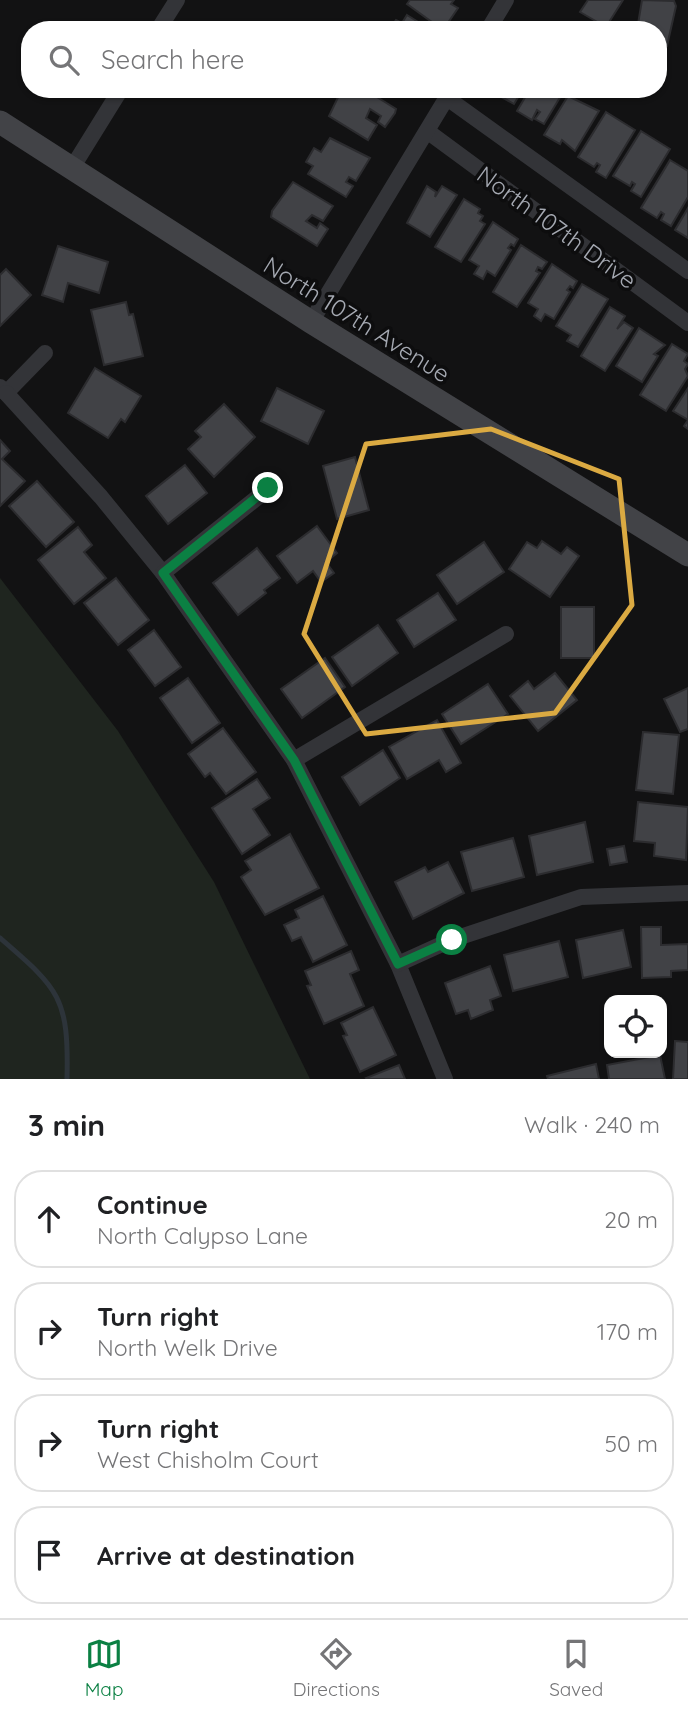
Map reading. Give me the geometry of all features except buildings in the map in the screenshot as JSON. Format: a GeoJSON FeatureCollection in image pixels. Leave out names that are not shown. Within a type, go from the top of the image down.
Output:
{"type":"FeatureCollection","features":[{"type":"Feature","properties":{"kind":"main road","name":"North 107th Avenue"},"geometry":{"type":"LineString","coordinates":[[0,122],[311,322],[688,555]]}},
{"type":"Feature","properties":{"kind":"street"},"geometry":{"type":"LineString","coordinates":[[164,21],[177,0]]}},
{"type":"Feature","properties":{"kind":"street"},"geometry":{"type":"LineString","coordinates":[[493,21],[506,0]]}},
{"type":"Feature","properties":{"kind":"street"},"geometry":{"type":"LineString","coordinates":[[72,168],[115,98]]}},
{"type":"Feature","properties":{"kind":"street"},"geometry":{"type":"LineString","coordinates":[[311,322],[447,98]]}},
{"type":"Feature","properties":{"kind":"street","name":"North 107th Drive"},"geometry":{"type":"LineString","coordinates":[[457,98],[688,271]]}},
{"type":"Feature","properties":{"kind":"street","name":"North 107th Drive"},"geometry":{"type":"LineString","coordinates":[[427,131],[688,322]]}},
{"type":"Feature","properties":{"kind":"street"},"geometry":{"type":"LineString","coordinates":[[45,353],[3,390],[101,497],[163,573],[294,760],[398,964],[445,1079]]}},
{"type":"Feature","properties":{"kind":"street"},"geometry":{"type":"LineString","coordinates":[[163,573],[268,488]]}},
{"type":"Feature","properties":{"kind":"street"},"geometry":{"type":"LineString","coordinates":[[294,760],[506,634]]}},
{"type":"Feature","properties":{"kind":"street"},"geometry":{"type":"LineString","coordinates":[[398,964],[452,940],[580,898],[688,893]]}},
{"type":"Feature","properties":{"kind":"highlighted area"},"geometry":{"type":"Polygon","coordinates":[[[491,429],[619,479],[632,605],[555,713],[366,734],[304,634],[366,444],[491,429]]]}},
{"type":"Feature","properties":{"kind":"shaded area"},"geometry":{"type":"Polygon","coordinates":[[[0,578],[118,731],[214,882],[310,1079],[0,1079],[0,578]]]}},
{"type":"Feature","properties":{"kind":"waterway"},"geometry":{"type":"LineString","coordinates":[[0,938],[36,970],[56,997],[66,1030],[67,1079]]}},
{"type":"Feature","properties":{"kind":"route"},"geometry":{"type":"LineString","coordinates":[[268,488],[163,573],[294,760],[398,964],[452,940]]}}]}
